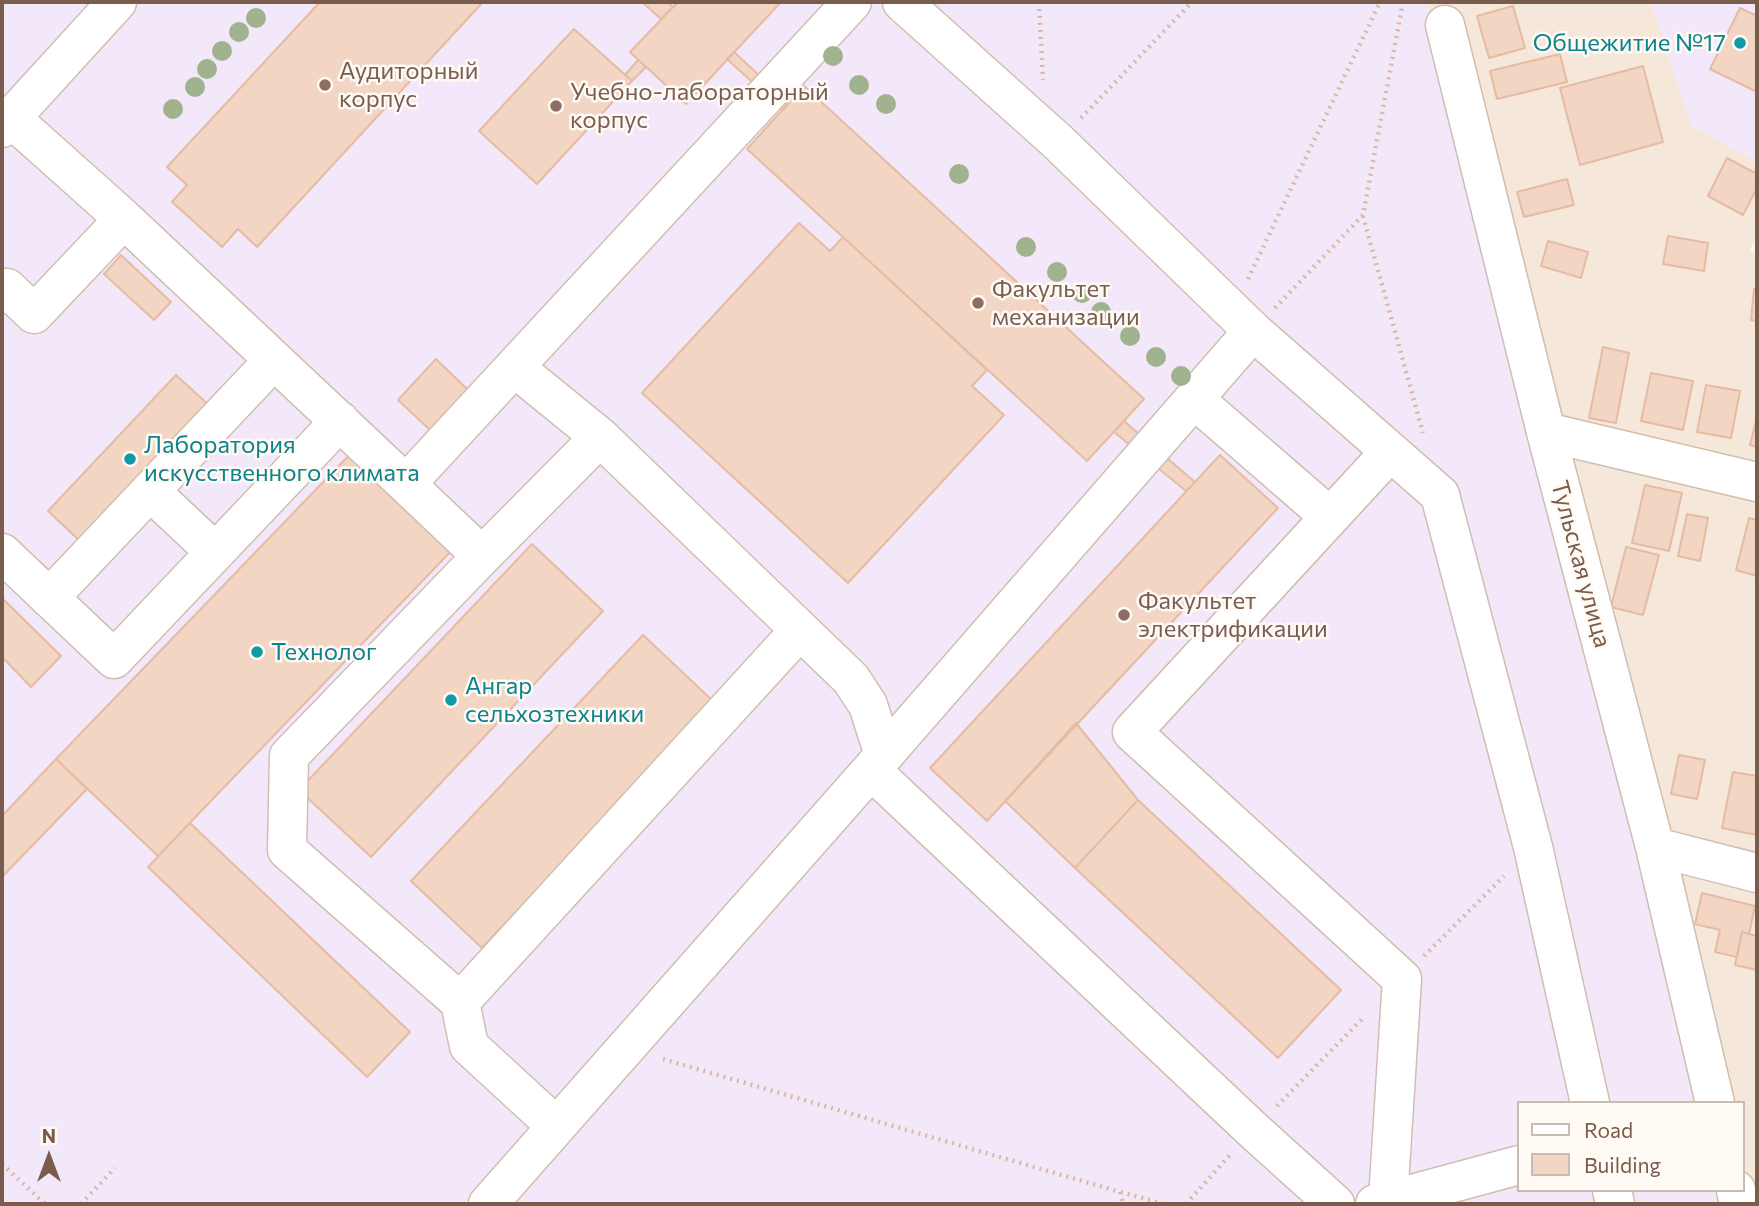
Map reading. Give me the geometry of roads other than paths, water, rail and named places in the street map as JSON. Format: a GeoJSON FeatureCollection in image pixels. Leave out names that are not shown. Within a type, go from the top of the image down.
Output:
{"type":"FeatureCollection","features":[{"type":"Feature","properties":{"kind":"street"},"geometry":{"type":"LineString","coordinates":[[117,2],[6,123],[124,219],[482,556]]}},
{"type":"Feature","properties":{"kind":"street"},"geometry":{"type":"LineString","coordinates":[[407,484],[852,2]]}},
{"type":"Feature","properties":{"kind":"street"},"geometry":{"type":"LineString","coordinates":[[902,2],[1052,136],[1243,322],[1408,447],[1440,495],[1533,847],[1590,1101]]}},
{"type":"Feature","properties":{"kind":"street","name":"Тульская улица"},"geometry":{"type":"LineString","coordinates":[[1445,25],[1546,432],[1655,848],[1715,1101]]}},
{"type":"Feature","properties":{"kind":"street"},"geometry":{"type":"LineString","coordinates":[[2,294],[7,288],[34,314],[124,219]]}},
{"type":"Feature","properties":{"kind":"street"},"geometry":{"type":"LineString","coordinates":[[488,1204],[1194,398],[1243,322]]}},
{"type":"Feature","properties":{"kind":"street"},"geometry":{"type":"LineString","coordinates":[[49,598],[274,360]]}},
{"type":"Feature","properties":{"kind":"street"},"geometry":{"type":"LineString","coordinates":[[514,367],[600,437],[850,679],[868,705],[877,762],[1253,1130],[1335,1204]]}},
{"type":"Feature","properties":{"kind":"street"},"geometry":{"type":"LineString","coordinates":[[1194,398],[1330,517]]}},
{"type":"Feature","properties":{"kind":"street"},"geometry":{"type":"LineString","coordinates":[[2,553],[114,659],[340,421]]}},
{"type":"Feature","properties":{"kind":"street"},"geometry":{"type":"LineString","coordinates":[[1546,432],[1757,482]]}},
{"type":"Feature","properties":{"kind":"street"},"geometry":{"type":"LineString","coordinates":[[556,1126],[469,1046],[460,1002],[287,850],[289,756],[600,437]]}},
{"type":"Feature","properties":{"kind":"street"},"geometry":{"type":"LineString","coordinates":[[1408,447],[1330,517],[1132,732],[1402,979],[1382,1202],[1518,1166]]}},
{"type":"Feature","properties":{"kind":"street"},"geometry":{"type":"LineString","coordinates":[[150,491],[215,552]]}},
{"type":"Feature","properties":{"kind":"street"},"geometry":{"type":"LineString","coordinates":[[460,1002],[800,630]]}},
{"type":"Feature","properties":{"kind":"street"},"geometry":{"type":"LineString","coordinates":[[1655,848],[1757,873]]}},
{"type":"Feature","properties":{"kind":"place","name":"Общежитие №17"},"geometry":{"type":"Point","coordinates":[1740,43]}},
{"type":"Feature","properties":{"kind":"place","name":"Аудиторный корпус"},"geometry":{"type":"Point","coordinates":[325,85]}},
{"type":"Feature","properties":{"kind":"place","name":"Учебно-лабораторный корпус"},"geometry":{"type":"Point","coordinates":[556,106]}},
{"type":"Feature","properties":{"kind":"place","name":"Факультет механизации"},"geometry":{"type":"Point","coordinates":[978,303]}},
{"type":"Feature","properties":{"kind":"place","name":"Лаборатория искусственного климата"},"geometry":{"type":"Point","coordinates":[130,459]}},
{"type":"Feature","properties":{"kind":"place","name":"Факультет электрификации"},"geometry":{"type":"Point","coordinates":[1124,615]}},
{"type":"Feature","properties":{"kind":"place","name":"Технолог"},"geometry":{"type":"Point","coordinates":[257,652]}},
{"type":"Feature","properties":{"kind":"place","name":"Ангар сельхозтехники"},"geometry":{"type":"Point","coordinates":[451,700]}}]}
